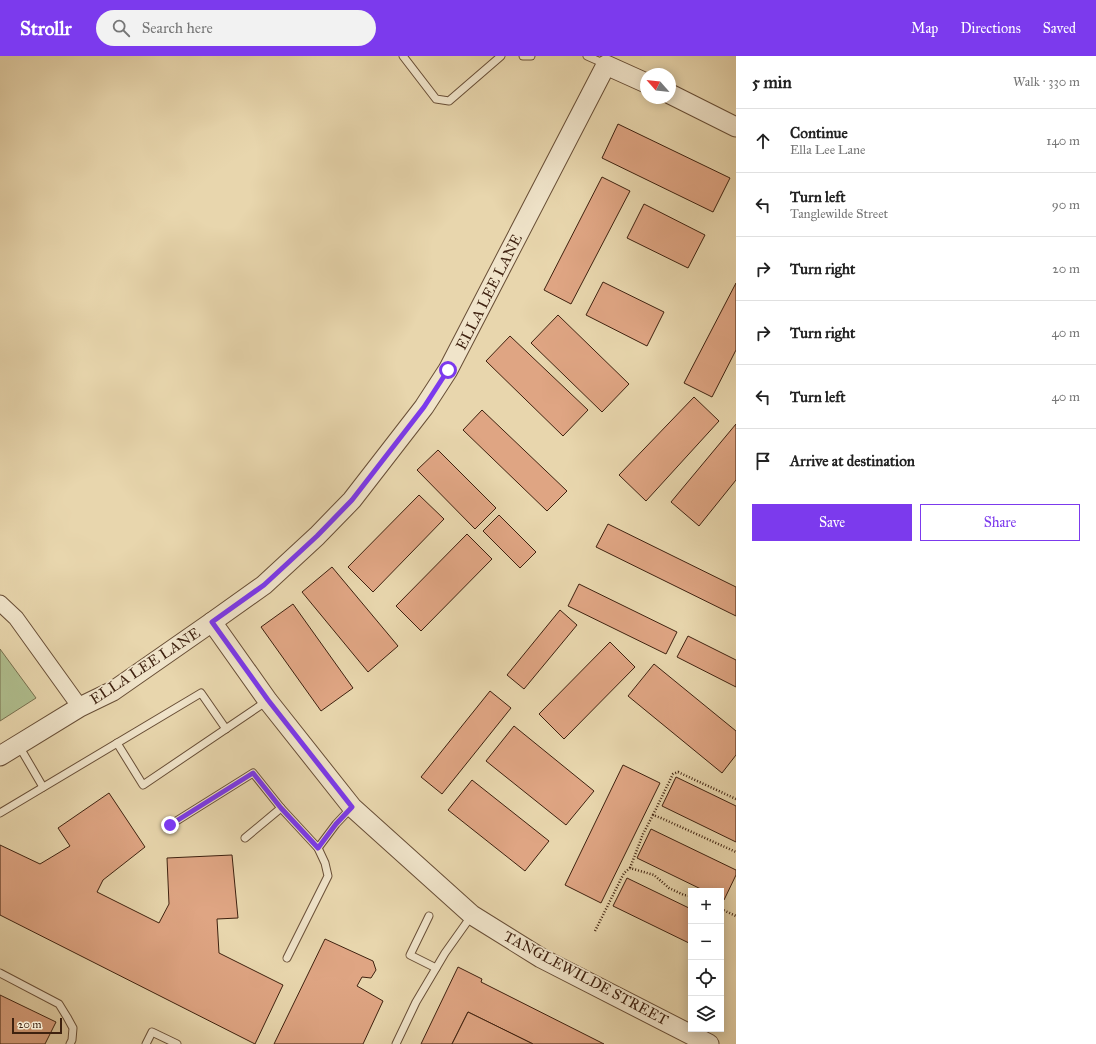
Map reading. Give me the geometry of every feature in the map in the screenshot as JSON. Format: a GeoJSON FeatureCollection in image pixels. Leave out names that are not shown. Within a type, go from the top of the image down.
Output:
{"type":"FeatureCollection","features":[{"type":"Feature","properties":{"kind":"street"},"geometry":{"type":"LineString","coordinates":[[606,65],[640,80]]}},
{"type":"Feature","properties":{"kind":"street","name":"ELLA LEE LANE"},"geometry":{"type":"LineString","coordinates":[[0,756],[80,707],[112,691],[264,585],[317,536],[352,500],[424,407],[448,370],[606,65]]}},
{"type":"Feature","properties":{"kind":"street"},"geometry":{"type":"LineString","coordinates":[[676,97],[736,127]]}},
{"type":"Feature","properties":{"kind":"street"},"geometry":{"type":"LineString","coordinates":[[0,603],[16,618],[80,707]]}},
{"type":"Feature","properties":{"kind":"street","name":"TANGLEWILDE STREET"},"geometry":{"type":"LineString","coordinates":[[212,622],[268,700],[352,807],[472,915],[541,958],[709,1044]]}},
{"type":"Feature","properties":{"kind":"lane"},"geometry":{"type":"LineString","coordinates":[[403,56],[436,99],[449,101],[502,56]]}},
{"type":"Feature","properties":{"kind":"lane"},"geometry":{"type":"LineString","coordinates":[[523,56],[531,56]]}},
{"type":"Feature","properties":{"kind":"lane"},"geometry":{"type":"LineString","coordinates":[[587,56],[606,65]]}},
{"type":"Feature","properties":{"kind":"lane"},"geometry":{"type":"LineString","coordinates":[[0,813],[201,693],[226,729]]}},
{"type":"Feature","properties":{"kind":"lane"},"geometry":{"type":"LineString","coordinates":[[117,743],[143,785],[268,700]]}},
{"type":"Feature","properties":{"kind":"lane"},"geometry":{"type":"LineString","coordinates":[[18,745],[43,787]]}},
{"type":"Feature","properties":{"kind":"lane"},"geometry":{"type":"LineString","coordinates":[[170,825],[253,773],[281,808],[318,848],[325,863],[328,876],[287,958]]}},
{"type":"Feature","properties":{"kind":"lane"},"geometry":{"type":"LineString","coordinates":[[318,848],[336,824],[352,807]]}},
{"type":"Feature","properties":{"kind":"lane"},"geometry":{"type":"LineString","coordinates":[[245,838],[281,808]]}},
{"type":"Feature","properties":{"kind":"lane"},"geometry":{"type":"LineString","coordinates":[[396,1044],[416,1002],[436,968],[472,915]]}},
{"type":"Feature","properties":{"kind":"lane"},"geometry":{"type":"LineString","coordinates":[[429,916],[410,955],[436,968]]}},
{"type":"Feature","properties":{"kind":"lane"},"geometry":{"type":"LineString","coordinates":[[0,974],[59,1004],[73,1028],[72,1040],[70,1044]]}},
{"type":"Feature","properties":{"kind":"lane"},"geometry":{"type":"LineString","coordinates":[[146,1044],[152,1032],[177,1044]]}},
{"type":"Feature","properties":{"kind":"path"},"geometry":{"type":"LineString","coordinates":[[595,931],[624,873],[630,868],[643,834],[673,774],[678,772],[736,799]]}},
{"type":"Feature","properties":{"kind":"path"},"geometry":{"type":"LineString","coordinates":[[653,815],[736,852]]}},
{"type":"Feature","properties":{"kind":"path"},"geometry":{"type":"LineString","coordinates":[[630,868],[654,876],[669,888],[688,896]]}},
{"type":"Feature","properties":{"kind":"path"},"geometry":{"type":"LineString","coordinates":[[724,910],[736,916]]}},
{"type":"Feature","properties":{"kind":"green space"},"geometry":{"type":"Polygon","coordinates":[[[0,649],[36,698],[0,721],[0,649]]]}},
{"type":"Feature","properties":{"kind":"building"},"geometry":{"type":"Polygon","coordinates":[[[618,124],[730,178],[713,212],[602,158],[618,124]]]}},
{"type":"Feature","properties":{"kind":"building"},"geometry":{"type":"Polygon","coordinates":[[[602,177],[630,191],[571,304],[544,290],[602,177]]]}},
{"type":"Feature","properties":{"kind":"building"},"geometry":{"type":"Polygon","coordinates":[[[644,204],[705,235],[688,268],[627,238],[644,204]]]}},
{"type":"Feature","properties":{"kind":"building"},"geometry":{"type":"Polygon","coordinates":[[[603,282],[664,312],[647,346],[586,315],[603,282]]]}},
{"type":"Feature","properties":{"kind":"building"},"geometry":{"type":"Polygon","coordinates":[[[736,283],[736,350],[712,397],[684,383],[736,283]]]}},
{"type":"Feature","properties":{"kind":"building"},"geometry":{"type":"Polygon","coordinates":[[[558,315],[629,384],[602,412],[531,343],[558,315]]]}},
{"type":"Feature","properties":{"kind":"building"},"geometry":{"type":"Polygon","coordinates":[[[510,336],[588,410],[563,436],[486,361],[510,336]]]}},
{"type":"Feature","properties":{"kind":"building"},"geometry":{"type":"Polygon","coordinates":[[[694,397],[719,421],[646,501],[619,475],[694,397]]]}},
{"type":"Feature","properties":{"kind":"building"},"geometry":{"type":"Polygon","coordinates":[[[482,410],[567,491],[547,511],[463,430],[482,410]]]}},
{"type":"Feature","properties":{"kind":"building"},"geometry":{"type":"Polygon","coordinates":[[[736,424],[736,480],[699,526],[671,502],[736,424]]]}},
{"type":"Feature","properties":{"kind":"building"},"geometry":{"type":"Polygon","coordinates":[[[438,450],[496,508],[475,529],[417,470],[438,450]]]}},
{"type":"Feature","properties":{"kind":"building"},"geometry":{"type":"Polygon","coordinates":[[[419,495],[444,519],[373,592],[348,567],[419,495]]]}},
{"type":"Feature","properties":{"kind":"building"},"geometry":{"type":"Polygon","coordinates":[[[499,515],[536,552],[520,568],[483,531],[499,515]]]}},
{"type":"Feature","properties":{"kind":"building"},"geometry":{"type":"Polygon","coordinates":[[[608,524],[736,587],[736,616],[596,547],[608,524]]]}},
{"type":"Feature","properties":{"kind":"building"},"geometry":{"type":"Polygon","coordinates":[[[467,534],[492,559],[421,631],[396,606],[467,534]]]}},
{"type":"Feature","properties":{"kind":"building"},"geometry":{"type":"Polygon","coordinates":[[[332,567],[398,646],[368,672],[302,592],[332,567]]]}},
{"type":"Feature","properties":{"kind":"building"},"geometry":{"type":"Polygon","coordinates":[[[579,584],[677,632],[666,654],[568,606],[579,584]]]}},
{"type":"Feature","properties":{"kind":"building"},"geometry":{"type":"Polygon","coordinates":[[[293,604],[353,688],[321,711],[261,627],[293,604]]]}},
{"type":"Feature","properties":{"kind":"building"},"geometry":{"type":"Polygon","coordinates":[[[560,610],[577,625],[524,689],[507,675],[560,610]]]}},
{"type":"Feature","properties":{"kind":"building"},"geometry":{"type":"Polygon","coordinates":[[[688,636],[736,660],[736,687],[677,657],[688,636]]]}},
{"type":"Feature","properties":{"kind":"building"},"geometry":{"type":"Polygon","coordinates":[[[610,642],[635,667],[564,739],[539,714],[610,642]]]}},
{"type":"Feature","properties":{"kind":"building"},"geometry":{"type":"Polygon","coordinates":[[[654,664],[736,731],[736,755],[722,773],[628,696],[654,664]]]}},
{"type":"Feature","properties":{"kind":"building"},"geometry":{"type":"Polygon","coordinates":[[[490,691],[511,708],[442,794],[421,777],[490,691]]]}},
{"type":"Feature","properties":{"kind":"building"},"geometry":{"type":"Polygon","coordinates":[[[514,726],[594,791],[566,825],[486,761],[514,726]]]}},
{"type":"Feature","properties":{"kind":"building"},"geometry":{"type":"Polygon","coordinates":[[[623,765],[660,783],[601,903],[565,885],[623,765]]]}},
{"type":"Feature","properties":{"kind":"building"},"geometry":{"type":"Polygon","coordinates":[[[676,777],[736,806],[736,842],[662,806],[676,777]]]}},
{"type":"Feature","properties":{"kind":"building"},"geometry":{"type":"Polygon","coordinates":[[[472,780],[549,841],[525,871],[448,810],[472,780]]]}},
{"type":"Feature","properties":{"kind":"building"},"geometry":{"type":"Polygon","coordinates":[[[109,793],[145,847],[103,880],[97,892],[159,923],[169,904],[167,858],[232,855],[238,918],[217,919],[219,953],[283,985],[255,1044],[0,915],[0,845],[40,864],[70,846],[58,828],[109,793]]]}},
{"type":"Feature","properties":{"kind":"building"},"geometry":{"type":"Polygon","coordinates":[[[651,829],[736,870],[736,875],[724,900],[724,888],[699,888],[637,858],[651,829]]]}},
{"type":"Feature","properties":{"kind":"building"},"geometry":{"type":"Polygon","coordinates":[[[627,878],[688,908],[688,943],[613,906],[627,878]]]}},
{"type":"Feature","properties":{"kind":"building"},"geometry":{"type":"Polygon","coordinates":[[[325,939],[373,961],[376,970],[371,978],[362,977],[357,986],[383,1001],[363,1044],[274,1044],[325,939]]]}},
{"type":"Feature","properties":{"kind":"building"},"geometry":{"type":"Polygon","coordinates":[[[458,967],[482,979],[481,982],[604,1044],[533,1044],[468,1012],[452,1044],[421,1044],[458,967]]]}},
{"type":"Feature","properties":{"kind":"building"},"geometry":{"type":"Polygon","coordinates":[[[0,995],[56,1022],[45,1044],[0,1044],[0,995]]]}},
{"type":"Feature","properties":{"kind":"building"},"geometry":{"type":"Polygon","coordinates":[[[468,1012],[533,1044],[452,1044],[468,1012]]]}},
{"type":"Feature","properties":{"kind":"route"},"geometry":{"type":"LineString","coordinates":[[170,825],[253,773],[281,808],[318,848],[336,824],[352,807],[268,700],[212,622],[264,585],[317,536],[352,500],[424,407],[448,370]]}}]}
